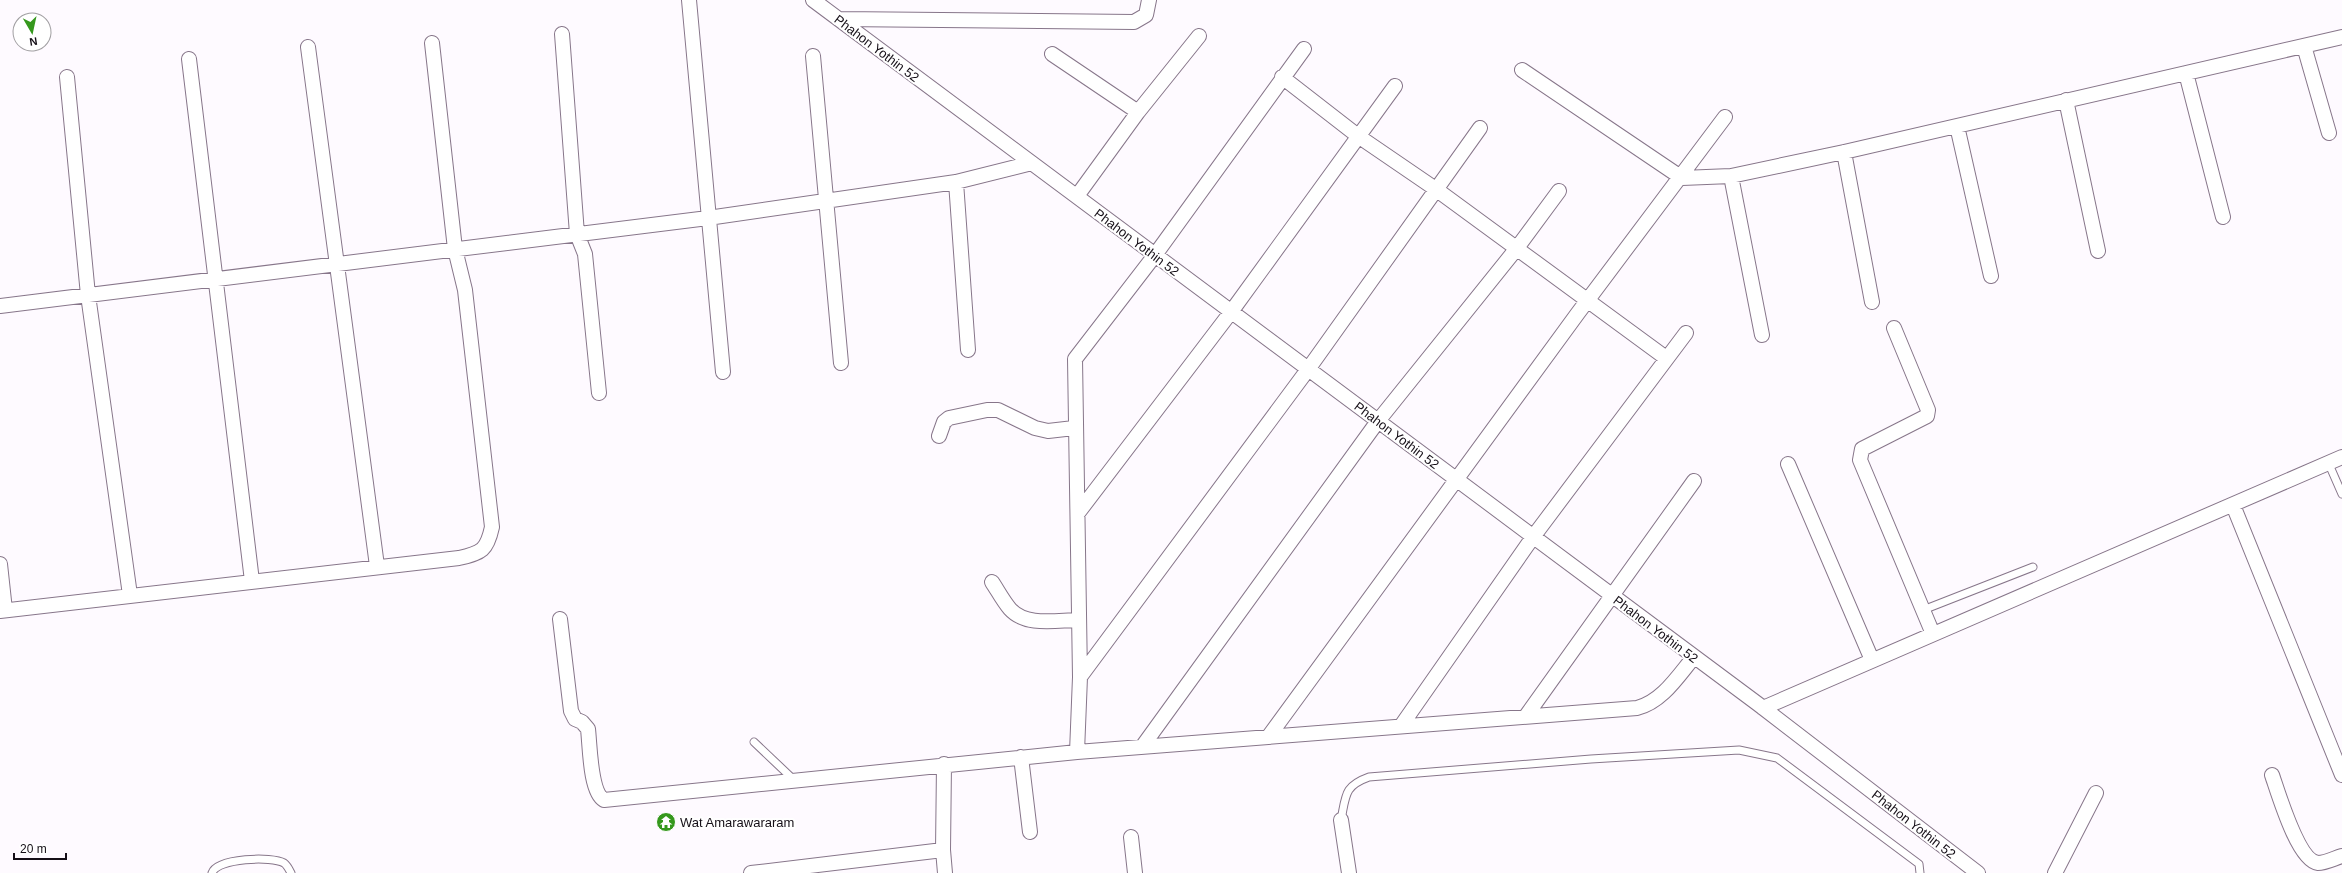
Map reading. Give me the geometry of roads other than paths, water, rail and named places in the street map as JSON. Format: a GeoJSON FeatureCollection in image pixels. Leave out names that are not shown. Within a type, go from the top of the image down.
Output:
{"type":"FeatureCollection","features":[{"type":"Feature","properties":{"kind":"street"},"geometry":{"type":"LineString","coordinates":[[689,0],[723,372]]}},
{"type":"Feature","properties":{"kind":"street","name":"Phahon Yothin 52"},"geometry":{"type":"LineString","coordinates":[[813,0],[1231,312],[1309,368],[1763,708],[1978,873]]}},
{"type":"Feature","properties":{"kind":"street"},"geometry":{"type":"LineString","coordinates":[[839,19],[1134,22],[1146,15],[1149,0]]}},
{"type":"Feature","properties":{"kind":"street"},"geometry":{"type":"LineString","coordinates":[[562,34],[576,234],[585,254],[599,393]]}},
{"type":"Feature","properties":{"kind":"street"},"geometry":{"type":"LineString","coordinates":[[1076,196],[1138,112],[1199,36]]}},
{"type":"Feature","properties":{"kind":"street"},"geometry":{"type":"LineString","coordinates":[[1522,70],[1682,178],[1731,176],[1844,152],[2342,37]]}},
{"type":"Feature","properties":{"kind":"street"},"geometry":{"type":"LineString","coordinates":[[0,564],[2,611],[377,566],[459,558],[477,554],[488,544],[492,526],[465,290],[455,249],[432,43]]}},
{"type":"Feature","properties":{"kind":"street"},"geometry":{"type":"LineString","coordinates":[[2304,46],[2329,133]]}},
{"type":"Feature","properties":{"kind":"street"},"geometry":{"type":"LineString","coordinates":[[308,47],[377,566]]}},
{"type":"Feature","properties":{"kind":"street"},"geometry":{"type":"LineString","coordinates":[[1077,752],[1080,677],[1078,513],[1074,428],[1074,360],[1155,255],[1282,77],[1304,49]]}},
{"type":"Feature","properties":{"kind":"street"},"geometry":{"type":"LineString","coordinates":[[1052,54],[1138,112]]}},
{"type":"Feature","properties":{"kind":"street"},"geometry":{"type":"LineString","coordinates":[[813,56],[842,363]]}},
{"type":"Feature","properties":{"kind":"street"},"geometry":{"type":"LineString","coordinates":[[189,59],[252,581]]}},
{"type":"Feature","properties":{"kind":"street"},"geometry":{"type":"LineString","coordinates":[[2186,73],[2223,217]]}},
{"type":"Feature","properties":{"kind":"street"},"geometry":{"type":"LineString","coordinates":[[67,77],[88,295],[130,595]]}},
{"type":"Feature","properties":{"kind":"street"},"geometry":{"type":"LineString","coordinates":[[1282,77],[1358,136],[1437,190],[1517,248],[1586,301],[1666,358]]}},
{"type":"Feature","properties":{"kind":"street"},"geometry":{"type":"LineString","coordinates":[[1078,513],[1231,312],[1395,86]]}},
{"type":"Feature","properties":{"kind":"street"},"geometry":{"type":"LineString","coordinates":[[2066,100],[2098,251]]}},
{"type":"Feature","properties":{"kind":"street"},"geometry":{"type":"LineString","coordinates":[[1269,736],[1586,301],[1651,214],[1682,178],[1725,117]]}},
{"type":"Feature","properties":{"kind":"street"},"geometry":{"type":"LineString","coordinates":[[1957,126],[1991,276]]}},
{"type":"Feature","properties":{"kind":"street"},"geometry":{"type":"LineString","coordinates":[[1080,677],[1309,368],[1480,128]]}},
{"type":"Feature","properties":{"kind":"street"},"geometry":{"type":"LineString","coordinates":[[1844,152],[1872,302]]}},
{"type":"Feature","properties":{"kind":"street"},"geometry":{"type":"LineString","coordinates":[[0,306],[826,202],[956,182],[1032,163]]}},
{"type":"Feature","properties":{"kind":"street"},"geometry":{"type":"LineString","coordinates":[[1731,176],[1762,335]]}},
{"type":"Feature","properties":{"kind":"street"},"geometry":{"type":"LineString","coordinates":[[956,182],[968,350]]}},
{"type":"Feature","properties":{"kind":"street"},"geometry":{"type":"LineString","coordinates":[[1142,747],[1378,421],[1517,248],[1559,191]]}},
{"type":"Feature","properties":{"kind":"street"},"geometry":{"type":"LineString","coordinates":[[1894,328],[1928,410],[1927,416],[1862,449],[1860,460],[1933,634]]}},
{"type":"Feature","properties":{"kind":"street"},"geometry":{"type":"LineString","coordinates":[[1401,726],[1533,537],[1686,333]]}},
{"type":"Feature","properties":{"kind":"street"},"geometry":{"type":"LineString","coordinates":[[939,436],[944,422],[949,418],[986,410],[998,410],[1035,428],[1048,431],[1074,428]]}},
{"type":"Feature","properties":{"kind":"street"},"geometry":{"type":"LineString","coordinates":[[1763,708],[2342,457]]}},
{"type":"Feature","properties":{"kind":"street"},"geometry":{"type":"LineString","coordinates":[[1788,464],[1872,660]]}},
{"type":"Feature","properties":{"kind":"street"},"geometry":{"type":"LineString","coordinates":[[1526,716],[1694,481]]}},
{"type":"Feature","properties":{"kind":"street"},"geometry":{"type":"LineString","coordinates":[[2233,505],[2342,775]]}},
{"type":"Feature","properties":{"kind":"street"},"geometry":{"type":"LineString","coordinates":[[992,582],[1010,609],[1019,617],[1030,620],[1079,620]]}},
{"type":"Feature","properties":{"kind":"street"},"geometry":{"type":"LineString","coordinates":[[560,619],[571,710],[575,719],[582,722],[588,729],[594,787],[598,797],[604,800],[618,800],[944,764],[1077,752],[1637,708],[1648,706],[1657,699],[1694,657]]}},
{"type":"Feature","properties":{"kind":"street"},"geometry":{"type":"LineString","coordinates":[[1021,757],[1030,832]]}},
{"type":"Feature","properties":{"kind":"street"},"geometry":{"type":"LineString","coordinates":[[944,764],[943,850],[945,873]]}},
{"type":"Feature","properties":{"kind":"street"},"geometry":{"type":"LineString","coordinates":[[2272,775],[2289,824],[2308,858],[2318,863],[2342,856]]}},
{"type":"Feature","properties":{"kind":"street"},"geometry":{"type":"LineString","coordinates":[[2055,873],[2096,793]]}},
{"type":"Feature","properties":{"kind":"street"},"geometry":{"type":"LineString","coordinates":[[1341,820],[1349,873]]}},
{"type":"Feature","properties":{"kind":"street"},"geometry":{"type":"LineString","coordinates":[[1131,837],[1135,873]]}},
{"type":"Feature","properties":{"kind":"street"},"geometry":{"type":"LineString","coordinates":[[751,873],[943,850]]}},
{"type":"Feature","properties":{"kind":"lane"},"geometry":{"type":"LineString","coordinates":[[2328,462],[2342,494]]}},
{"type":"Feature","properties":{"kind":"lane"},"geometry":{"type":"LineString","coordinates":[[1923,610],[2033,567]]}},
{"type":"Feature","properties":{"kind":"lane"},"geometry":{"type":"LineString","coordinates":[[754,742],[795,780]]}},
{"type":"Feature","properties":{"kind":"lane"},"geometry":{"type":"LineString","coordinates":[[1341,820],[1346,794],[1354,782],[1369,777],[1591,759],[1739,750],[1777,758],[1919,864],[1920,873]]}},
{"type":"Feature","properties":{"kind":"lane"},"geometry":{"type":"LineString","coordinates":[[212,873],[222,864],[276,859],[285,863],[291,873]]}},
{"type":"Feature","properties":{"kind":"place","name":"Wat Amarawararam"},"geometry":{"type":"Point","coordinates":[666,822]}}]}
